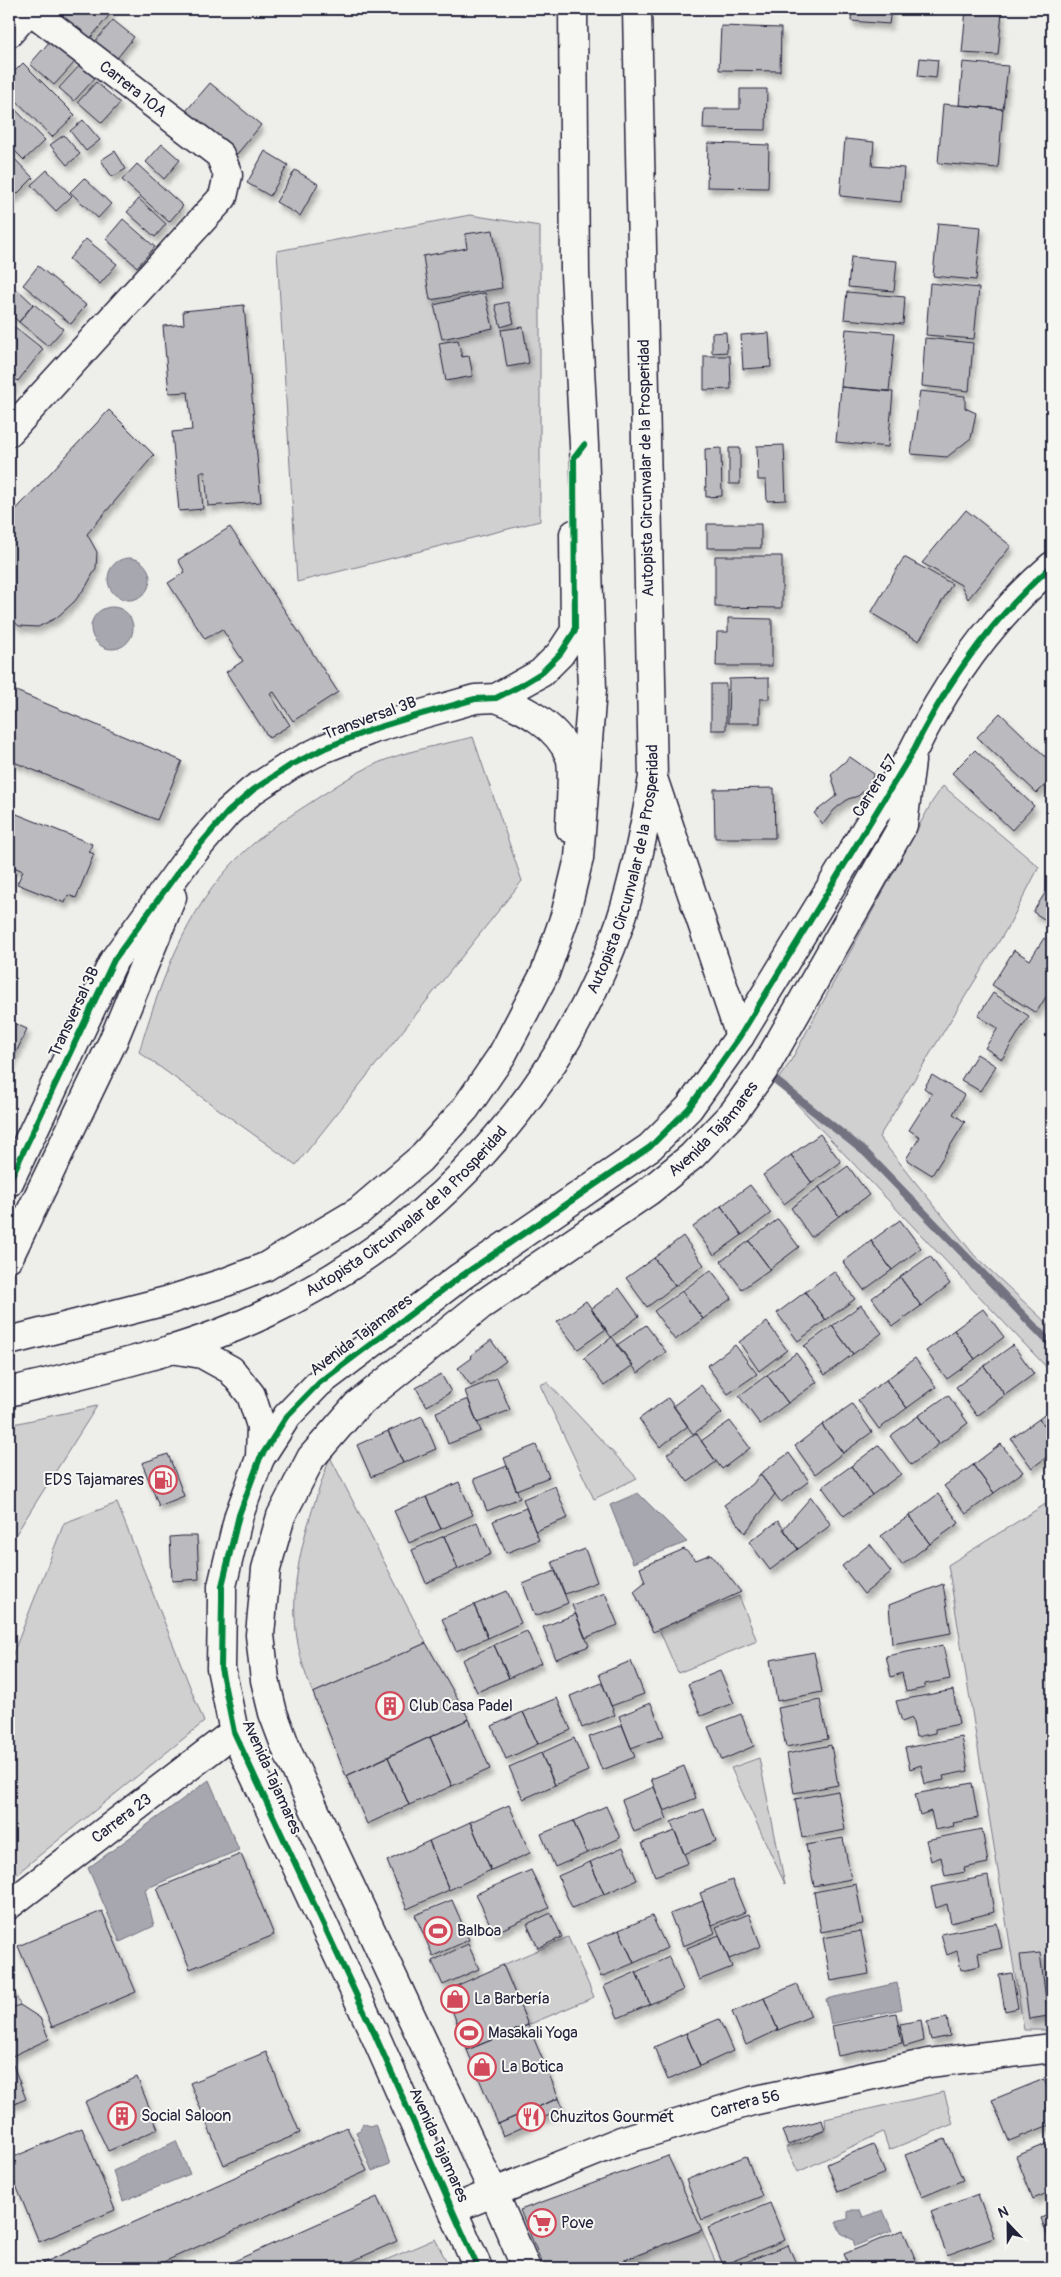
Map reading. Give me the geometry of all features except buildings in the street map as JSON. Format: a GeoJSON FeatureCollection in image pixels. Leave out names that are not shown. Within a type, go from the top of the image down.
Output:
{"type":"FeatureCollection","features":[{"type":"Feature","properties":{"kind":"main road"},"geometry":{"type":"LineString","coordinates":[[9,33],[30,9]]}},
{"type":"Feature","properties":{"kind":"main road","name":"Carrera 10A"},"geometry":{"type":"LineString","coordinates":[[9,432],[223,197],[228,175],[220,155],[30,9]]}},
{"type":"Feature","properties":{"kind":"main road","name":"Autopista Circunvalar de la Prosperidad"},"geometry":{"type":"LineString","coordinates":[[9,1341],[166,1301],[265,1267],[359,1211],[414,1165],[465,1109],[502,1055],[545,973],[565,916],[579,858],[592,690],[584,445],[575,274],[573,9]]}},
{"type":"Feature","properties":{"kind":"main road","name":"Autopista Circunvalar de la Prosperidad"},"geometry":{"type":"LineString","coordinates":[[9,1392],[170,1349],[230,1329],[266,1313],[348,1268],[420,1215],[466,1172],[498,1136],[537,1086],[561,1048],[599,976],[620,922],[644,837],[653,777],[637,9]]}},
{"type":"Feature","properties":{"kind":"main road","name":"Transversal 3B"},"geometry":{"type":"LineString","coordinates":[[9,1182],[114,960],[186,861],[228,812],[253,790],[291,765],[325,748],[373,729],[475,700],[496,698],[541,673],[560,654],[574,631],[574,458],[584,445]]}},
{"type":"Feature","properties":{"kind":"main road","name":"Carrera 57"},"geometry":{"type":"LineString","coordinates":[[740,1036],[911,754],[929,718],[954,677],[976,647],[1006,612],[1052,566]]}},
{"type":"Feature","properties":{"kind":"main road","name":"Transversal 3B"},"geometry":{"type":"LineString","coordinates":[[496,698],[517,706],[540,721],[560,740],[570,759],[570,844],[579,858]]}},
{"type":"Feature","properties":{"kind":"main road","name":"Carrera 57"},"geometry":{"type":"LineString","coordinates":[[763,1071],[903,825],[911,754]]}},
{"type":"Feature","properties":{"kind":"main road"},"geometry":{"type":"LineString","coordinates":[[653,777],[740,1036],[763,1071]]}},
{"type":"Feature","properties":{"kind":"main road","name":"Transversal 3B"},"geometry":{"type":"LineString","coordinates":[[9,1258],[113,1041],[186,861]]}},
{"type":"Feature","properties":{"kind":"main road","name":"Avenida Tajamares"},"geometry":{"type":"LineString","coordinates":[[478,2268],[354,1990],[234,1732],[221,1668],[222,1586],[238,1515],[260,1458],[287,1416],[319,1382],[460,1277],[650,1147],[689,1108],[740,1036]]}},
{"type":"Feature","properties":{"kind":"main road","name":"Avenida Tajamares"},"geometry":{"type":"LineString","coordinates":[[526,2268],[493,2191],[292,1762],[273,1713],[265,1680],[260,1635],[266,1569],[281,1516],[311,1458],[357,1405],[480,1306],[649,1191],[692,1156],[734,1112],[763,1071]]}},
{"type":"Feature","properties":{"kind":"main road"},"geometry":{"type":"LineString","coordinates":[[170,1349],[202,1354],[230,1370],[251,1395],[262,1426],[260,1458]]}},
{"type":"Feature","properties":{"kind":"main road","name":"Carrera 23"},"geometry":{"type":"LineString","coordinates":[[9,1905],[234,1732]]}},
{"type":"Feature","properties":{"kind":"main road","name":"Carrera 56"},"geometry":{"type":"LineString","coordinates":[[453,2209],[493,2191],[621,2141],[752,2101],[929,2063],[1052,2048]]}},
{"type":"Feature","properties":{"kind":"shaded area"},"geometry":{"type":"Polygon","coordinates":[[[470,215],[540,226],[540,521],[297,582],[277,251],[470,215]]]}},
{"type":"Feature","properties":{"kind":"shaded area"},"geometry":{"type":"Polygon","coordinates":[[[133,558],[141,561],[147,567],[150,579],[147,591],[141,597],[125,600],[117,597],[111,591],[108,575],[111,567],[117,561],[133,558]]]}},
{"type":"Feature","properties":{"kind":"shaded area"},"geometry":{"type":"Polygon","coordinates":[[[116,607],[124,610],[130,616],[133,628],[130,640],[124,646],[108,649],[100,646],[94,640],[91,624],[94,616],[100,610],[116,607]]]}},
{"type":"Feature","properties":{"kind":"shaded area"},"geometry":{"type":"Polygon","coordinates":[[[473,737],[522,881],[296,1165],[139,1052],[169,966],[196,912],[213,887],[232,864],[268,832],[340,783],[378,763],[398,755],[473,737]]]}},
{"type":"Feature","properties":{"kind":"shaded area"},"geometry":{"type":"Polygon","coordinates":[[[943,786],[1039,867],[1009,925],[879,1137],[975,1256],[1052,1328],[1052,1373],[776,1082],[789,1064],[932,802],[943,786]]]}},
{"type":"Feature","properties":{"kind":"shaded area"},"geometry":{"type":"Polygon","coordinates":[[[547,1382],[637,1478],[594,1499],[540,1385],[547,1382]]]}},
{"type":"Feature","properties":{"kind":"shaded area"},"geometry":{"type":"Polygon","coordinates":[[[97,1406],[9,1545],[9,1425],[97,1406]]]}},
{"type":"Feature","properties":{"kind":"shaded area"},"geometry":{"type":"Polygon","coordinates":[[[330,1457],[426,1643],[313,1693],[302,1662],[296,1632],[297,1574],[310,1517],[330,1457]]]}},
{"type":"Feature","properties":{"kind":"shaded area"},"geometry":{"type":"Polygon","coordinates":[[[638,1493],[687,1542],[633,1563],[610,1505],[638,1493]]]}},
{"type":"Feature","properties":{"kind":"shaded area"},"geometry":{"type":"Polygon","coordinates":[[[1052,1500],[1052,2030],[1024,2030],[948,1565],[1052,1500]]]}},
{"type":"Feature","properties":{"kind":"shaded area"},"geometry":{"type":"Polygon","coordinates":[[[117,1503],[204,1722],[9,1880],[9,1664],[64,1523],[117,1503]]]}},
{"type":"Feature","properties":{"kind":"shaded area"},"geometry":{"type":"Polygon","coordinates":[[[739,1596],[757,1641],[678,1673],[659,1629],[739,1596]]]}},
{"type":"Feature","properties":{"kind":"shaded area"},"geometry":{"type":"Polygon","coordinates":[[[759,1758],[785,1884],[731,1768],[759,1758]]]}},
{"type":"Feature","properties":{"kind":"shaded area"},"geometry":{"type":"Polygon","coordinates":[[[209,1780],[239,1850],[145,1889],[154,1926],[120,1942],[88,1868],[209,1780]]]}},
{"type":"Feature","properties":{"kind":"shaded area"},"geometry":{"type":"Polygon","coordinates":[[[568,1937],[594,1997],[528,2025],[503,1965],[568,1937]]]}},
{"type":"Feature","properties":{"kind":"shaded area"},"geometry":{"type":"Polygon","coordinates":[[[9,1978],[20,2005],[9,2009],[9,1978]]]}},
{"type":"Feature","properties":{"kind":"shaded area"},"geometry":{"type":"Polygon","coordinates":[[[897,1983],[902,2009],[831,2024],[826,1999],[897,1983]]]}},
{"type":"Feature","properties":{"kind":"shaded area"},"geometry":{"type":"Polygon","coordinates":[[[944,2092],[953,2124],[889,2150],[883,2132],[798,2172],[786,2147],[809,2141],[814,2135],[826,2130],[825,2119],[944,2092]]]}},
{"type":"Feature","properties":{"kind":"shaded area"},"geometry":{"type":"Polygon","coordinates":[[[363,2123],[370,2126],[375,2124],[390,2164],[372,2171],[356,2132],[360,2130],[363,2123]]]}},
{"type":"Feature","properties":{"kind":"shaded area"},"geometry":{"type":"Polygon","coordinates":[[[176,2141],[190,2174],[123,2201],[113,2171],[176,2141]]]}},
{"type":"Feature","properties":{"kind":"shaded area"},"geometry":{"type":"Polygon","coordinates":[[[848,2210],[860,2210],[863,2217],[883,2210],[892,2231],[855,2246],[853,2240],[841,2233],[836,2222],[848,2219],[848,2210]]]}},
{"type":"Feature","properties":{"kind":"shaded area"},"geometry":{"type":"Polygon","coordinates":[[[702,2230],[718,2268],[604,2268],[702,2230]]]}},
{"type":"Feature","properties":{"kind":"shaded area"},"geometry":{"type":"Polygon","coordinates":[[[435,2239],[450,2268],[367,2268],[435,2239]]]}},
{"type":"Feature","properties":{"kind":"waterway"},"geometry":{"type":"LineString","coordinates":[[766,1073],[865,1152],[1052,1345]]}},
{"type":"Feature","properties":{"kind":"cycle path"},"geometry":{"type":"LineString","coordinates":[[9,1182],[114,960],[186,861],[228,812],[253,790],[291,765],[325,748],[373,729],[422,714],[475,699],[496,698],[541,673],[560,654],[575,631],[574,458],[584,445]]}},
{"type":"Feature","properties":{"kind":"cycle path"},"geometry":{"type":"LineString","coordinates":[[478,2268],[375,2035],[234,1732],[221,1668],[222,1586],[239,1515],[260,1458],[287,1416],[319,1383],[460,1277],[650,1147],[689,1108],[740,1036],[911,755],[939,702],[955,677],[990,630],[1010,607],[1052,566]]}},
{"type":"Feature","properties":{"kind":"place","name":"EDS Tajamares"},"geometry":{"type":"Point","coordinates":[163,1480]}},
{"type":"Feature","properties":{"kind":"place","name":"Club Casa Padel"},"geometry":{"type":"Point","coordinates":[390,1706]}},
{"type":"Feature","properties":{"kind":"place","name":"Balboa"},"geometry":{"type":"Point","coordinates":[438,1931]}},
{"type":"Feature","properties":{"kind":"place","name":"La Barbería"},"geometry":{"type":"Point","coordinates":[455,1999]}},
{"type":"Feature","properties":{"kind":"place","name":"Masakali Yoga"},"geometry":{"type":"Point","coordinates":[469,2033]}},
{"type":"Feature","properties":{"kind":"place","name":"La Botica"},"geometry":{"type":"Point","coordinates":[482,2067]}},
{"type":"Feature","properties":{"kind":"place","name":"Social Saloon"},"geometry":{"type":"Point","coordinates":[122,2116]}},
{"type":"Feature","properties":{"kind":"place","name":"Chuzitos Gourmet"},"geometry":{"type":"Point","coordinates":[531,2117]}},
{"type":"Feature","properties":{"kind":"place","name":"Pove"},"geometry":{"type":"Point","coordinates":[542,2223]}}]}
